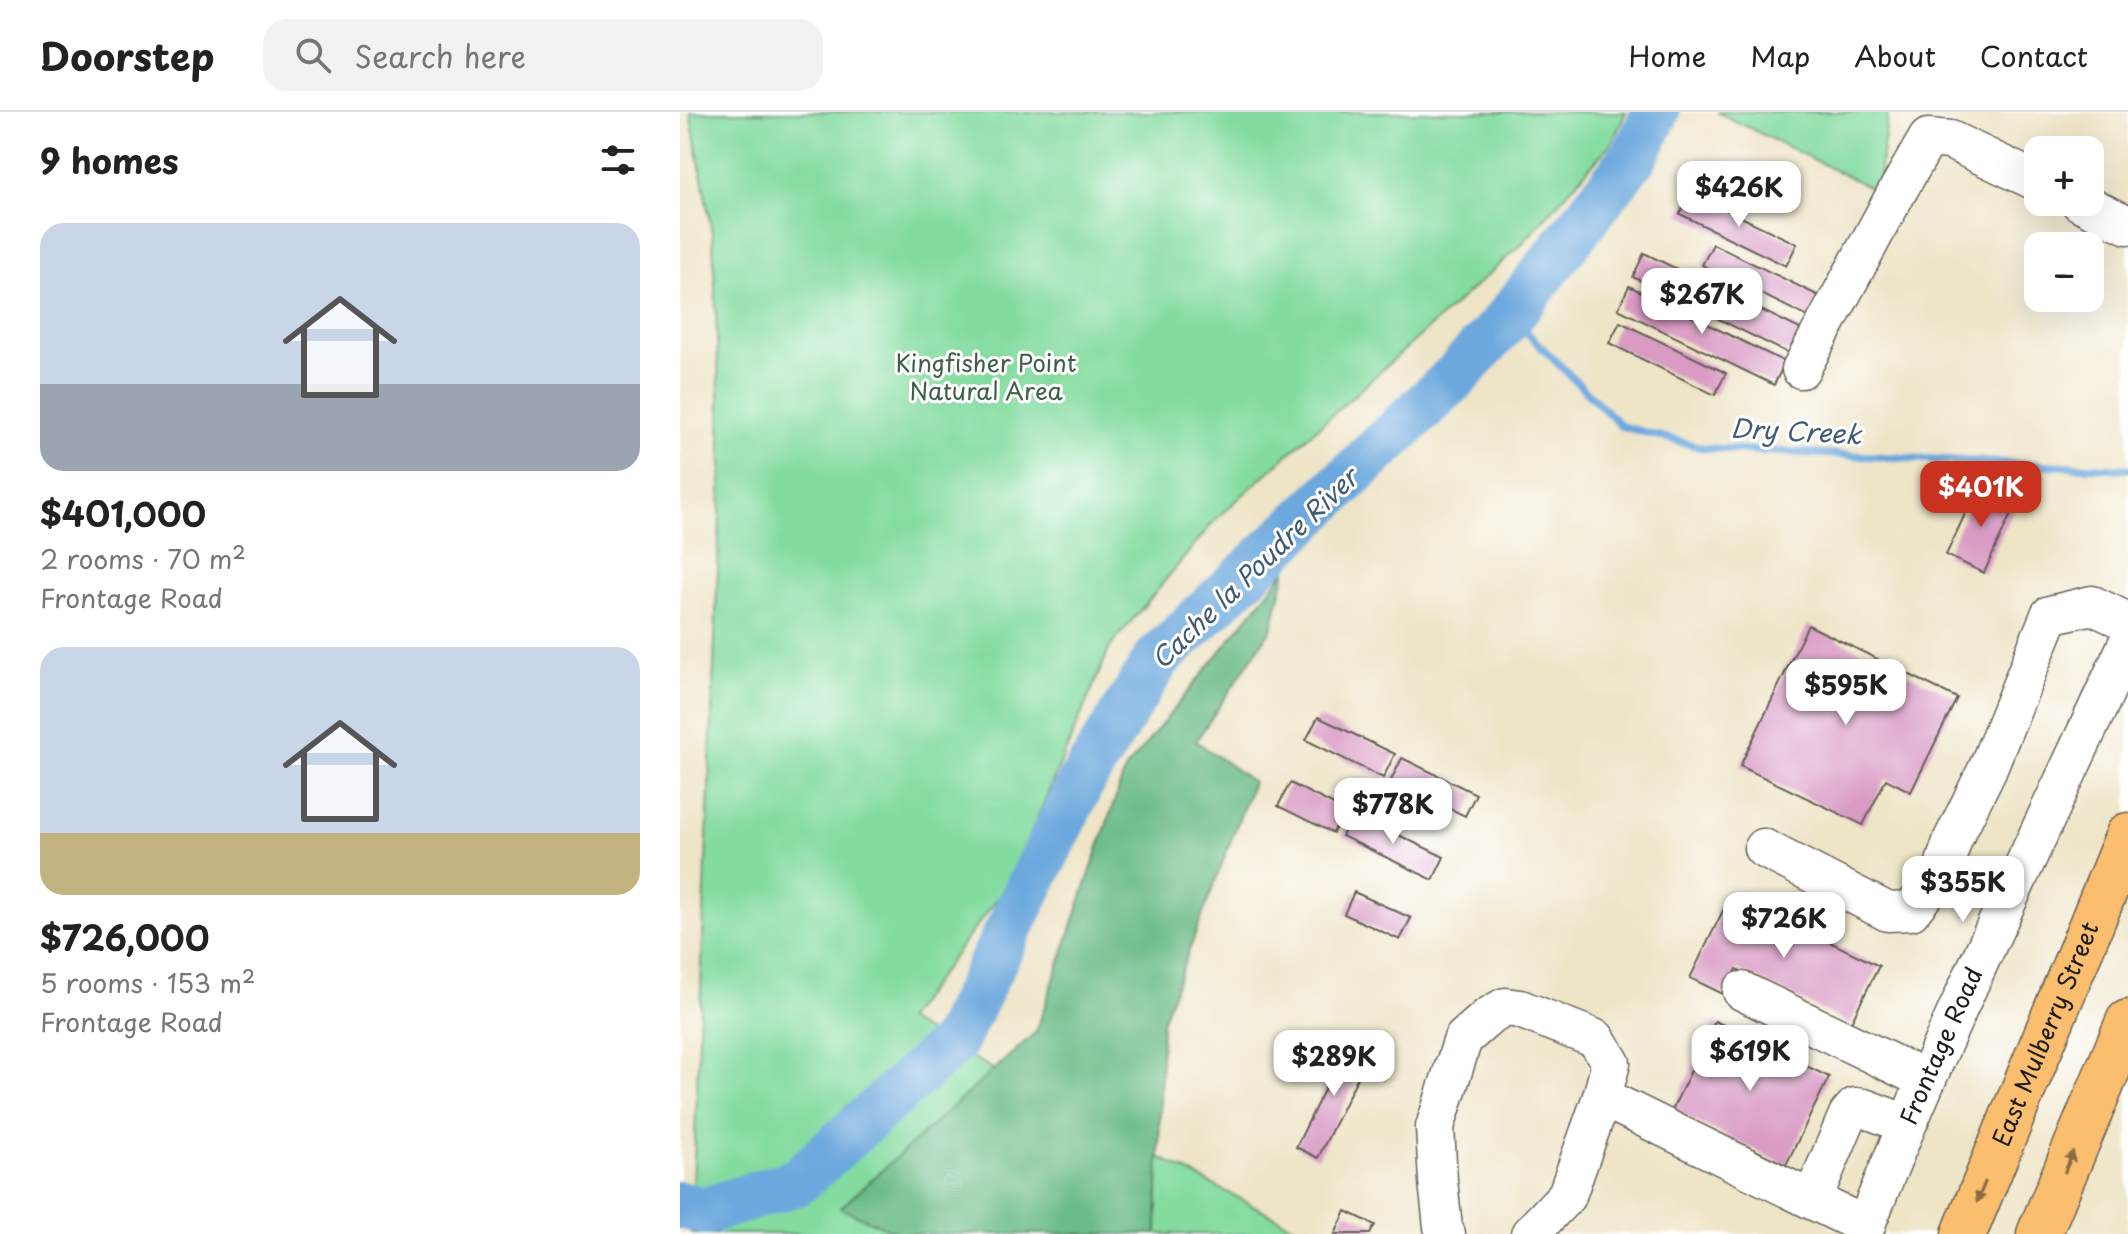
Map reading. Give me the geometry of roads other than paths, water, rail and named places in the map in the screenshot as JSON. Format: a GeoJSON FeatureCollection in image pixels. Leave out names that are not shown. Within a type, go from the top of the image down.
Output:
{"type":"FeatureCollection","features":[{"type":"Feature","properties":{"kind":"highway","name":"East Mulberry Street"},"geometry":{"type":"LineString","coordinates":[[1964,1234],[2128,835]]}},
{"type":"Feature","properties":{"kind":"highway"},"geometry":{"type":"LineString","coordinates":[[2039,1234],[2128,1022]]}},
{"type":"Feature","properties":{"kind":"street"},"geometry":{"type":"LineString","coordinates":[[1801,369],[1928,138],[1950,140],[2024,175]]}},
{"type":"Feature","properties":{"kind":"street"},"geometry":{"type":"LineString","coordinates":[[2104,214],[2128,225]]}},
{"type":"Feature","properties":{"kind":"street"},"geometry":{"type":"LineString","coordinates":[[1763,848],[1888,912],[1911,911],[1942,872],[1953,839],[1987,770],[2050,615],[2092,605],[2128,622]]}},
{"type":"Feature","properties":{"kind":"street","name":"Frontage Road"},"geometry":{"type":"LineString","coordinates":[[1864,1230],[1906,1124],[2128,643]]}},
{"type":"Feature","properties":{"kind":"street"},"geometry":{"type":"LineString","coordinates":[[1942,872],[2008,899]]}},
{"type":"Feature","properties":{"kind":"street"},"geometry":{"type":"LineString","coordinates":[[1742,991],[1926,1080]]}},
{"type":"Feature","properties":{"kind":"street"},"geometry":{"type":"LineString","coordinates":[[1446,1234],[1438,1181],[1435,1127],[1463,1039],[1505,1007],[1520,1009],[1596,1039],[1611,1063],[1567,1195],[1530,1234]]}},
{"type":"Feature","properties":{"kind":"street"},"geometry":{"type":"LineString","coordinates":[[1602,1097],[1812,1200],[1864,1230]]}},
{"type":"Feature","properties":{"kind":"street"},"geometry":{"type":"LineString","coordinates":[[1812,1200],[1848,1115],[1855,1107],[1906,1124]]}},
{"type":"Feature","properties":{"kind":"waterway","name":"Cache la Poudre River"},"geometry":{"type":"LineString","coordinates":[[680,1205],[705,1211],[797,1182],[954,1041],[1081,782],[1157,659],[1458,374],[1510,316],[1635,155],[1656,112]]}},
{"type":"Feature","properties":{"kind":"waterway","name":"Dry Creek"},"geometry":{"type":"LineString","coordinates":[[1510,316],[1621,426],[1704,448],[2128,469]]}},
{"type":"Feature","properties":{"kind":"park label","name":"Kingfisher Point Natural Area"},"geometry":{"type":"Point","coordinates":[986,378]}}]}
